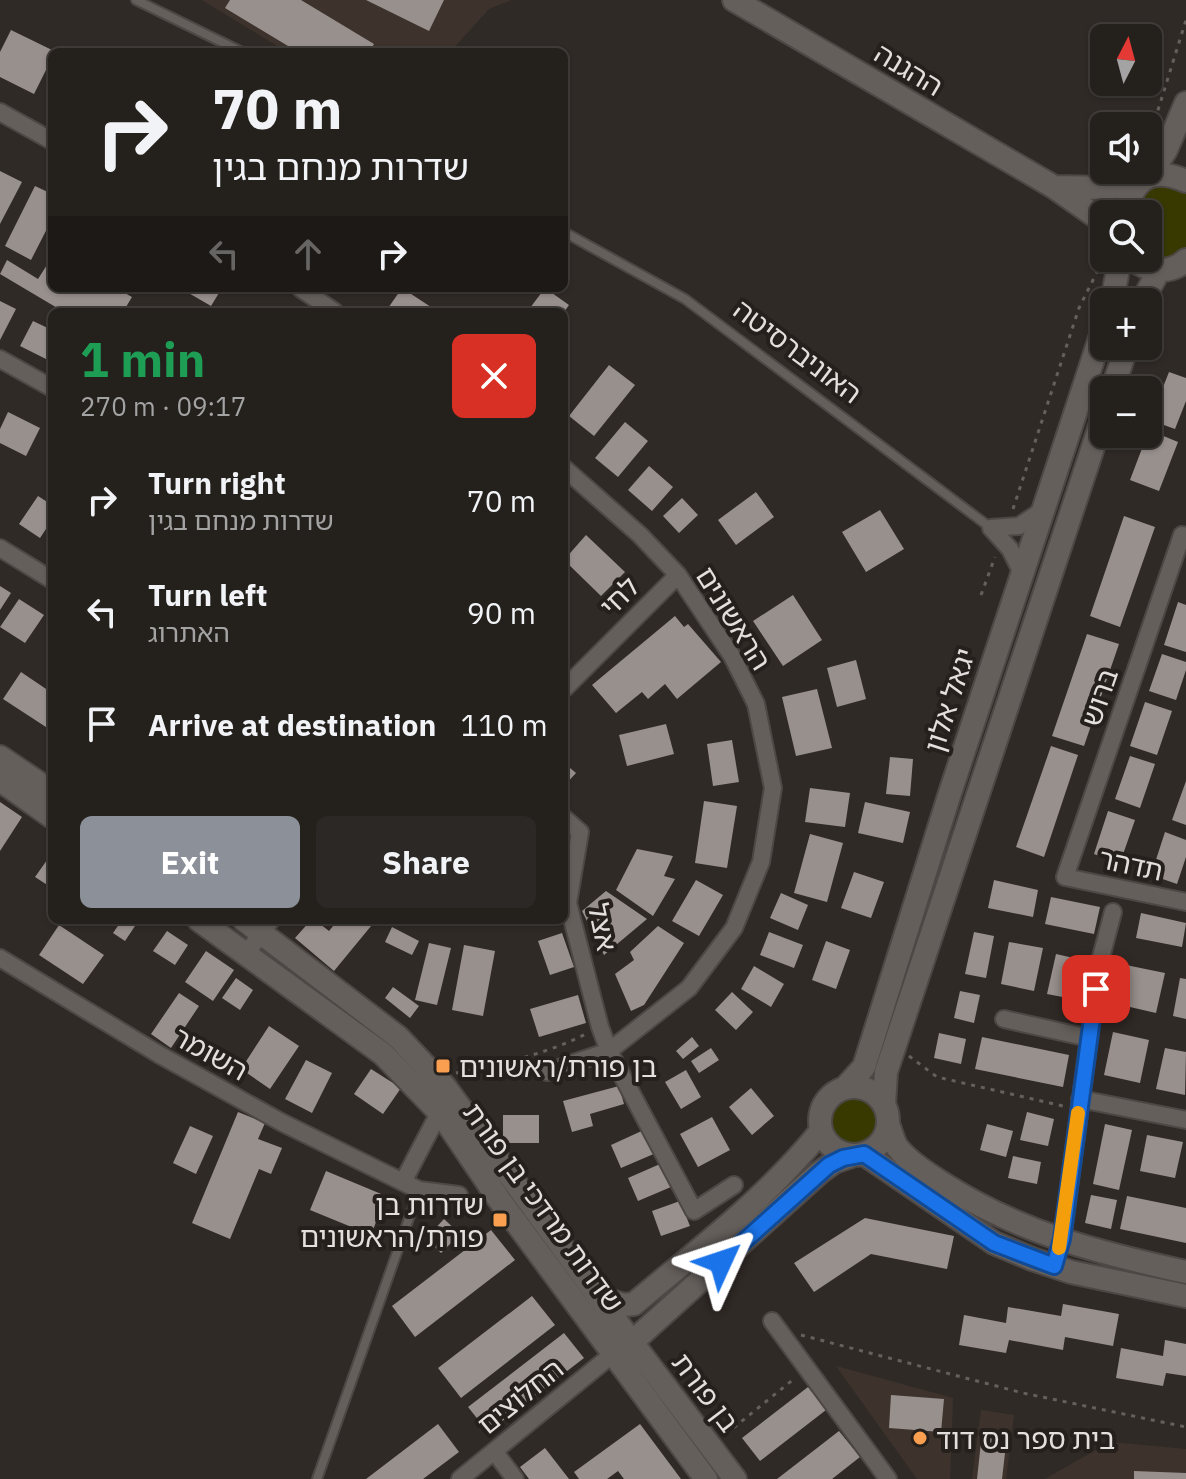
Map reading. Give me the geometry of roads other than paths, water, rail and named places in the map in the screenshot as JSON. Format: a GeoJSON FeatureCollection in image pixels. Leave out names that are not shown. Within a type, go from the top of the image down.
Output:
{"type":"FeatureCollection","features":[{"type":"Feature","properties":{"kind":"street","name":"ההגנה"},"geometry":{"type":"LineString","coordinates":[[734,0],[1054,187],[1090,222]]}},
{"type":"Feature","properties":{"kind":"street"},"geometry":{"type":"LineString","coordinates":[[1162,155],[1186,103]]}},
{"type":"Feature","properties":{"kind":"street"},"geometry":{"type":"LineString","coordinates":[[0,112],[48,139]]}},
{"type":"Feature","properties":{"kind":"street","name":"ההגנה"},"geometry":{"type":"LineString","coordinates":[[1162,177],[1175,176],[1186,181]]}},
{"type":"Feature","properties":{"kind":"street","name":"ההגנה"},"geometry":{"type":"LineString","coordinates":[[1054,187],[1109,188],[1125,184]]}},
{"type":"Feature","properties":{"kind":"street"},"geometry":{"type":"LineString","coordinates":[[1156,288],[1177,267]]}},
{"type":"Feature","properties":{"kind":"street"},"geometry":{"type":"LineString","coordinates":[[306,292],[329,308]]}},
{"type":"Feature","properties":{"kind":"street"},"geometry":{"type":"LineString","coordinates":[[0,359],[48,386]]}},
{"type":"Feature","properties":{"kind":"street","name":"יגאל אלון"},"geometry":{"type":"LineString","coordinates":[[845,1088],[864,1067],[1093,360]]}},
{"type":"Feature","properties":{"kind":"street","name":"יגאל אלון"},"geometry":{"type":"LineString","coordinates":[[886,1114],[886,1072],[1093,448]]}},
{"type":"Feature","properties":{"kind":"street","name":"הראשונים"},"geometry":{"type":"LineString","coordinates":[[547,1072],[609,1051],[689,988],[734,928],[761,862],[773,788],[756,704],[732,656],[678,575],[640,535],[568,472]]}},
{"type":"Feature","properties":{"kind":"street"},"geometry":{"type":"LineString","coordinates":[[991,528],[1019,526],[1043,510]]}},
{"type":"Feature","properties":{"kind":"street","name":"האוניברסיטה"},"geometry":{"type":"LineString","coordinates":[[991,528],[1004,542],[1022,573]]}},
{"type":"Feature","properties":{"kind":"street","name":"ברוש"},"geometry":{"type":"LineString","coordinates":[[1065,877],[1185,531]]}},
{"type":"Feature","properties":{"kind":"street"},"geometry":{"type":"LineString","coordinates":[[0,548],[48,578]]}},
{"type":"Feature","properties":{"kind":"street","name":"לחי"},"geometry":{"type":"LineString","coordinates":[[568,685],[678,575]]}},
{"type":"Feature","properties":{"kind":"street"},"geometry":{"type":"LineString","coordinates":[[0,757],[48,789]]}},
{"type":"Feature","properties":{"kind":"street"},"geometry":{"type":"LineString","coordinates":[[0,780],[48,814]]}},
{"type":"Feature","properties":{"kind":"street","name":"אצל"},"geometry":{"type":"LineString","coordinates":[[568,822],[580,832],[568,903],[600,1027],[609,1051],[694,1211],[700,1208]]}},
{"type":"Feature","properties":{"kind":"street","name":"תדהר"},"geometry":{"type":"LineString","coordinates":[[1065,877],[1186,902]]}},
{"type":"Feature","properties":{"kind":"street"},"geometry":{"type":"LineString","coordinates":[[1054,1266],[1062,1239],[1099,965],[1113,912]]}},
{"type":"Feature","properties":{"kind":"street","name":"שדרות מרדכי בן פורת"},"geometry":{"type":"LineString","coordinates":[[205,924],[383,1054],[439,1113],[498,1198],[622,1347]]}},
{"type":"Feature","properties":{"kind":"street"},"geometry":{"type":"LineString","coordinates":[[247,953],[259,924]]}},
{"type":"Feature","properties":{"kind":"street","name":"שדרות מרדכי בן פורת"},"geometry":{"type":"LineString","coordinates":[[259,924],[398,1037],[436,1077],[600,1297],[622,1347]]}},
{"type":"Feature","properties":{"kind":"street","name":"השומר"},"geometry":{"type":"LineString","coordinates":[[0,958],[200,1078],[281,1122],[419,1190],[459,1195]]}},
{"type":"Feature","properties":{"kind":"street"},"geometry":{"type":"LineString","coordinates":[[1004,1019],[1089,1038]]}},
{"type":"Feature","properties":{"kind":"street"},"geometry":{"type":"LineString","coordinates":[[600,1297],[623,1305],[634,1304],[728,1224],[804,1152],[821,1131],[822,1109],[835,1093],[858,1087],[870,1091],[886,1114],[896,1145],[920,1168],[1012,1222],[1112,1256],[1186,1272]]}},
{"type":"Feature","properties":{"kind":"street"},"geometry":{"type":"LineString","coordinates":[[1080,1104],[1186,1120]]}},
{"type":"Feature","properties":{"kind":"street"},"geometry":{"type":"LineString","coordinates":[[403,1182],[439,1113]]}},
{"type":"Feature","properties":{"kind":"street"},"geometry":{"type":"LineString","coordinates":[[706,1479],[622,1347],[829,1165],[880,1143],[886,1114]]}},
{"type":"Feature","properties":{"kind":"street"},"geometry":{"type":"LineString","coordinates":[[821,1131],[834,1148],[859,1154],[994,1243],[1054,1266],[1186,1296]]}},
{"type":"Feature","properties":{"kind":"street"},"geometry":{"type":"LineString","coordinates":[[734,1185],[700,1208],[753,1234]]}},
{"type":"Feature","properties":{"kind":"street"},"geometry":{"type":"LineString","coordinates":[[775,1325],[888,1479]]}},
{"type":"Feature","properties":{"kind":"street","name":"בן פורת"},"geometry":{"type":"LineString","coordinates":[[622,1347],[735,1479]]}},
{"type":"Feature","properties":{"kind":"street","name":"החלוצים"},"geometry":{"type":"LineString","coordinates":[[460,1479],[622,1347]]}},
{"type":"Feature","properties":{"kind":"street"},"geometry":{"type":"LineString","coordinates":[[494,1451],[515,1479]]}},
{"type":"Feature","properties":{"kind":"lane"},"geometry":{"type":"LineString","coordinates":[[136,0],[234,48]]}},
{"type":"Feature","properties":{"kind":"lane","name":"האוניברסיטה"},"geometry":{"type":"LineString","coordinates":[[568,234],[685,299],[991,528]]}},
{"type":"Feature","properties":{"kind":"lane"},"geometry":{"type":"LineString","coordinates":[[317,1479],[419,1190]]}},
{"type":"Feature","properties":{"kind":"place","name":"בן פורת/ראשונים"},"geometry":{"type":"Point","coordinates":[443,1066]}},
{"type":"Feature","properties":{"kind":"place","name":"שדרות בן פורת/הראשונים"},"geometry":{"type":"Point","coordinates":[500,1220]}},
{"type":"Feature","properties":{"kind":"place","name":"בית ספר נס דוד"},"geometry":{"type":"Point","coordinates":[920,1438]}}]}
